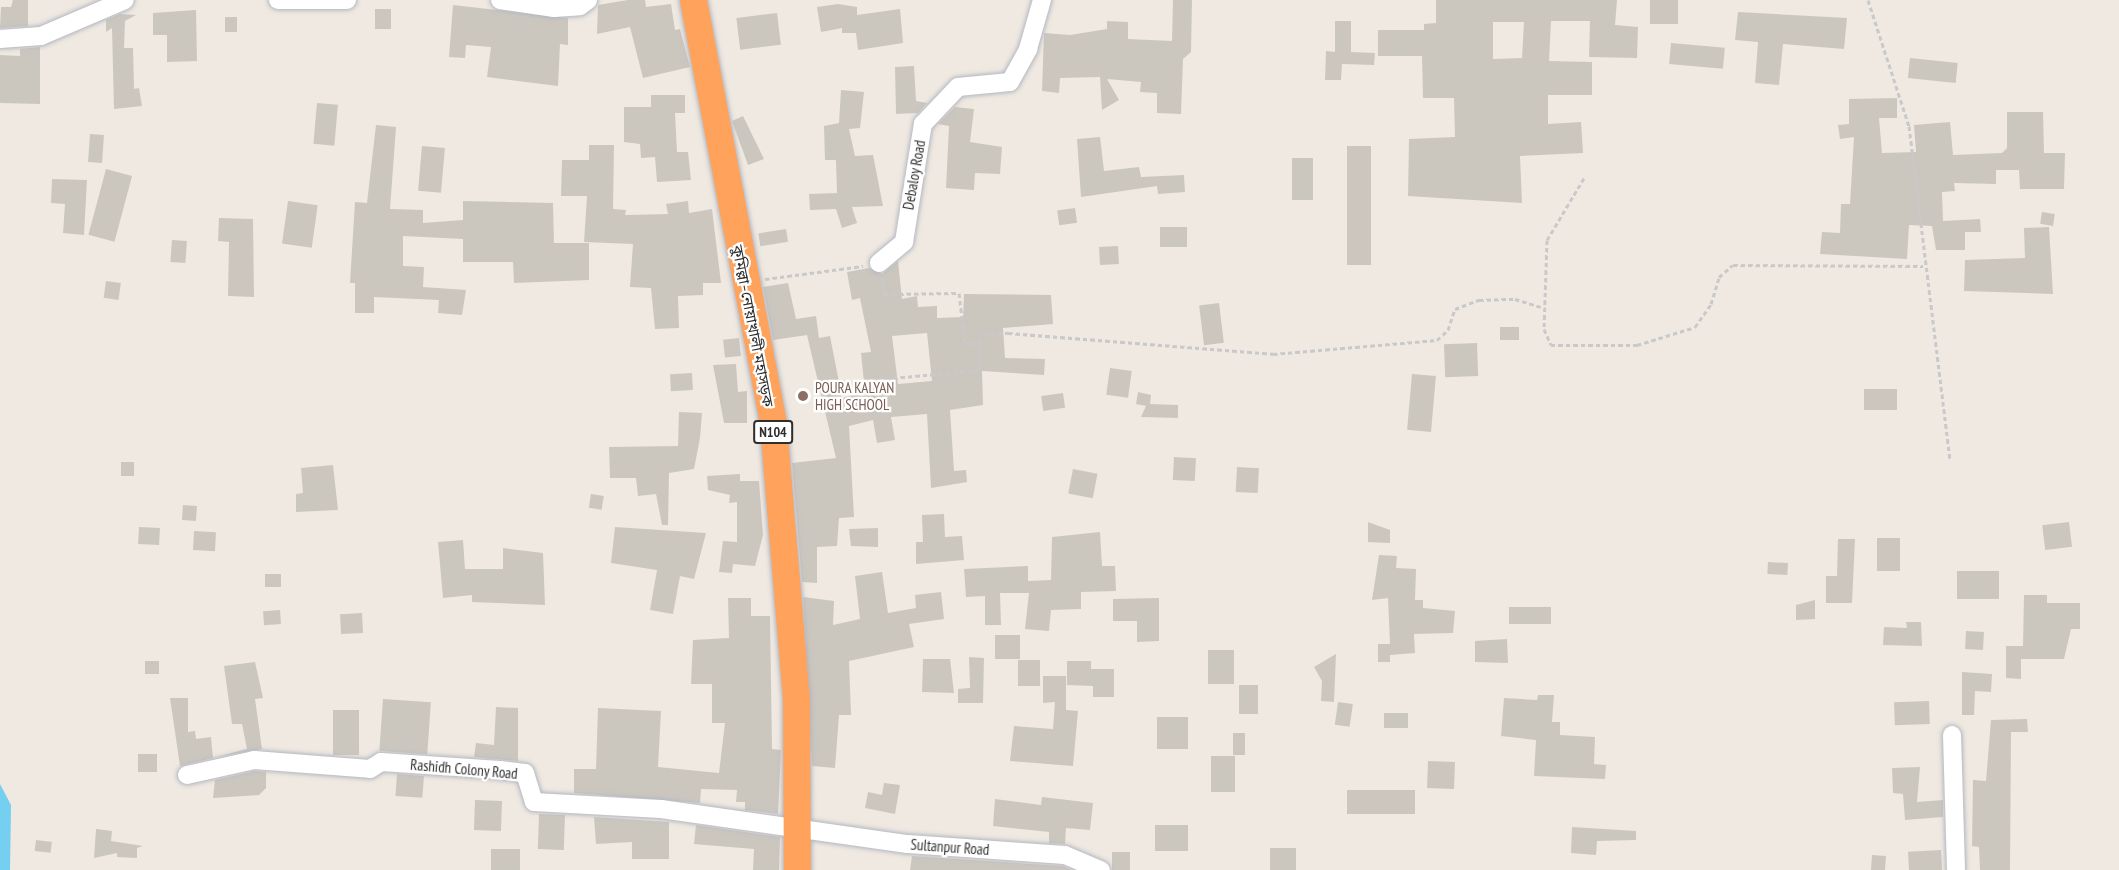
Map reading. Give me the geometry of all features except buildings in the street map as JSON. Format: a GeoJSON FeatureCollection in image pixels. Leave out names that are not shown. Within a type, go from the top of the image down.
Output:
{"type":"FeatureCollection","features":[{"type":"Feature","properties":{"kind":"highway","name":"কুমিল্লা–নোয়াখালী মহাসড়ক"},"geometry":{"type":"LineString","coordinates":[[693,0],[773,425],[788,565],[797,870]]}},
{"type":"Feature","properties":{"kind":"street"},"geometry":{"type":"LineString","coordinates":[[0,39],[41,36],[125,0]]}},
{"type":"Feature","properties":{"kind":"street"},"geometry":{"type":"LineString","coordinates":[[278,0],[347,0]]}},
{"type":"Feature","properties":{"kind":"street"},"geometry":{"type":"LineString","coordinates":[[500,0],[554,8],[580,6],[588,0]]}},
{"type":"Feature","properties":{"kind":"street","name":"Debaloy Road"},"geometry":{"type":"LineString","coordinates":[[879,263],[904,242],[923,124],[958,87],[1010,82],[1028,49],[1042,0]]}},
{"type":"Feature","properties":{"kind":"street"},"geometry":{"type":"LineString","coordinates":[[1952,735],[1956,870]]}},
{"type":"Feature","properties":{"kind":"street","name":"Rashidh Colony Road"},"geometry":{"type":"LineString","coordinates":[[187,775],[254,760],[370,769],[381,762],[500,770],[525,773],[534,802],[796,824]]}},
{"type":"Feature","properties":{"kind":"street","name":"Sultanpur Road"},"geometry":{"type":"LineString","coordinates":[[796,824],[908,844],[1065,855],[1101,870]]}},
{"type":"Feature","properties":{"kind":"path"},"geometry":{"type":"LineString","coordinates":[[1868,0],[1909,126],[1923,266],[1950,459]]}},
{"type":"Feature","properties":{"kind":"path"},"geometry":{"type":"LineString","coordinates":[[1584,178],[1547,240],[1544,329],[1551,345],[1627,346],[1695,327],[1711,304],[1719,277],[1733,265],[1923,266]]}},
{"type":"Feature","properties":{"kind":"path"},"geometry":{"type":"LineString","coordinates":[[746,282],[879,263],[884,294],[959,293],[965,344],[980,343]]}},
{"type":"Feature","properties":{"kind":"path"},"geometry":{"type":"LineString","coordinates":[[893,378],[980,370],[982,335],[1008,333],[1273,354],[1437,340],[1448,330],[1455,309],[1479,300],[1515,298],[1545,308]]}},
{"type":"Feature","properties":{"kind":"water"},"geometry":{"type":"Polygon","coordinates":[[[0,784],[11,805],[10,870],[0,870],[0,784]]]}},
{"type":"Feature","properties":{"kind":"place","name":"POURA KALYAN HIGH SCHOOL"},"geometry":{"type":"Point","coordinates":[803,396]}}]}
